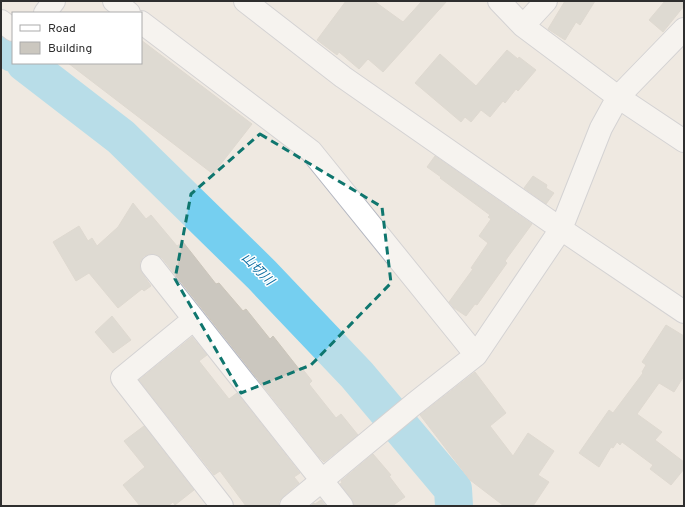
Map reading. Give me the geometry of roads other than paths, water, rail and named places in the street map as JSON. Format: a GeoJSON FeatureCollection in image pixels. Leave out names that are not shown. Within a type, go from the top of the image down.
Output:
{"type":"FeatureCollection","features":[{"type":"Feature","properties":{"kind":"street"},"geometry":{"type":"LineString","coordinates":[[46,12],[54,1]]}},
{"type":"Feature","properties":{"kind":"street"},"geometry":{"type":"LineString","coordinates":[[114,1],[128,12]]}},
{"type":"Feature","properties":{"kind":"street"},"geometry":{"type":"LineString","coordinates":[[245,1],[343,78],[684,312]]}},
{"type":"Feature","properties":{"kind":"street"},"geometry":{"type":"LineString","coordinates":[[499,1],[523,26],[618,97],[684,141]]}},
{"type":"Feature","properties":{"kind":"street"},"geometry":{"type":"LineString","coordinates":[[523,26],[546,1]]}},
{"type":"Feature","properties":{"kind":"street"},"geometry":{"type":"LineString","coordinates":[[1,21],[12,29]]}},
{"type":"Feature","properties":{"kind":"street"},"geometry":{"type":"LineString","coordinates":[[142,23],[311,151],[476,356]]}},
{"type":"Feature","properties":{"kind":"street"},"geometry":{"type":"LineString","coordinates":[[291,506],[414,404],[476,356],[561,228],[601,128],[618,97],[684,29]]}},
{"type":"Feature","properties":{"kind":"street"},"geometry":{"type":"LineString","coordinates":[[152,266],[342,506]]}},
{"type":"Feature","properties":{"kind":"street"},"geometry":{"type":"LineString","coordinates":[[194,319],[122,378],[222,506]]}},
{"type":"Feature","properties":{"kind":"waterway","name":"山切川"},"geometry":{"type":"LineString","coordinates":[[1,44],[12,52]]}},
{"type":"Feature","properties":{"kind":"waterway","name":"山切川"},"geometry":{"type":"LineString","coordinates":[[26,64],[121,137],[262,275],[357,375],[453,489],[454,506]]}}]}
